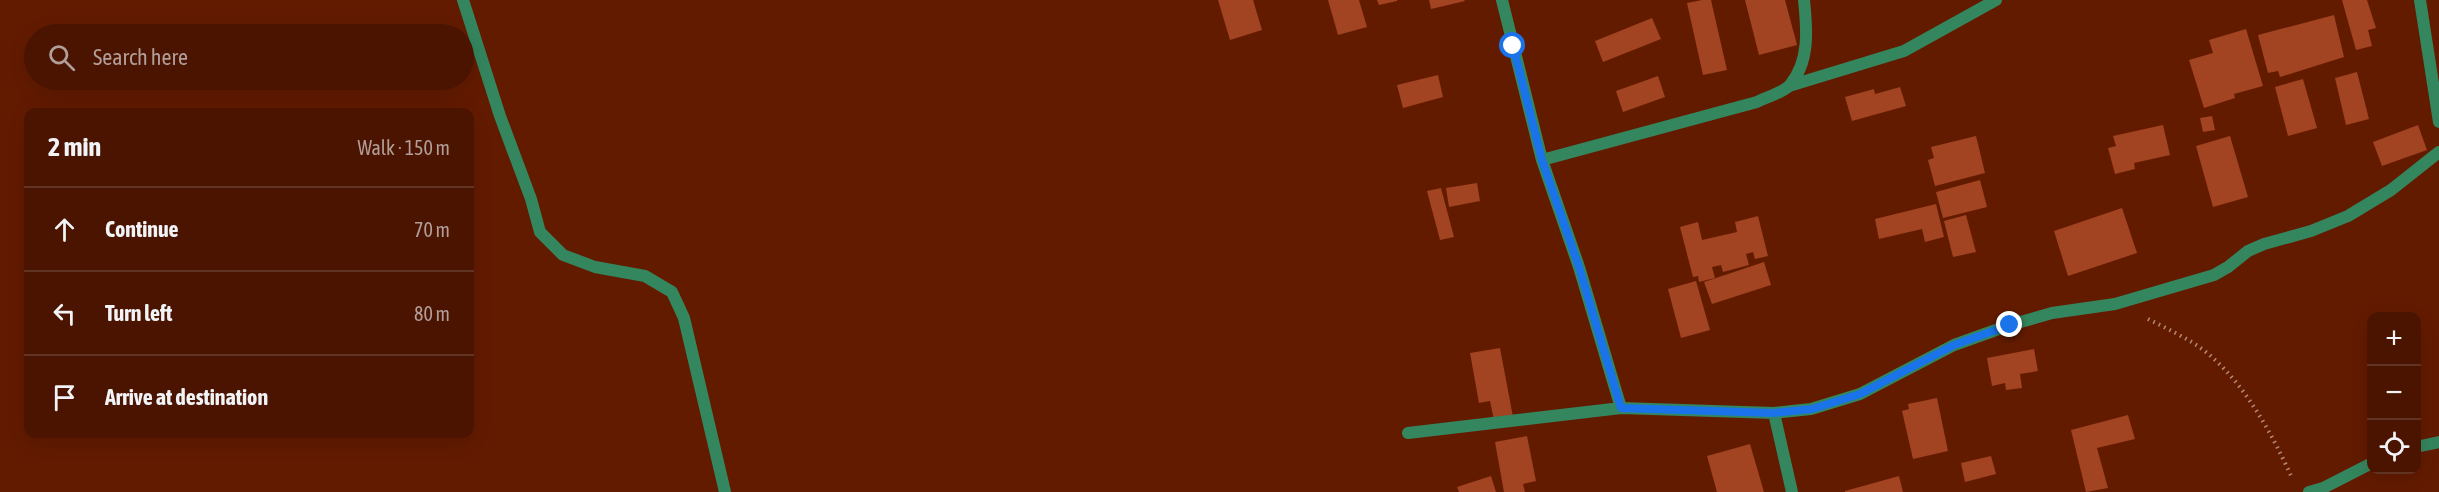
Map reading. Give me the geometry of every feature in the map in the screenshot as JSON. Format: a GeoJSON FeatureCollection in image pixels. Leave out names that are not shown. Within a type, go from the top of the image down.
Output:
{"type":"FeatureCollection","features":[{"type":"Feature","properties":{"kind":"street"},"geometry":{"type":"LineString","coordinates":[[463,0],[471,24]]}},
{"type":"Feature","properties":{"kind":"street"},"geometry":{"type":"LineString","coordinates":[[1502,0],[1542,160],[1579,267],[1621,408]]}},
{"type":"Feature","properties":{"kind":"street"},"geometry":{"type":"LineString","coordinates":[[1789,86],[1803,60],[1807,32],[1804,0]]}},
{"type":"Feature","properties":{"kind":"street"},"geometry":{"type":"LineString","coordinates":[[1542,160],[1757,102],[1789,86],[1904,51],[1996,0]]}},
{"type":"Feature","properties":{"kind":"street"},"geometry":{"type":"LineString","coordinates":[[2420,0],[2439,122]]}},
{"type":"Feature","properties":{"kind":"street"},"geometry":{"type":"LineString","coordinates":[[474,34],[500,116],[531,199],[540,232],[563,255],[595,267],[645,276],[672,292],[684,318],[725,492]]}},
{"type":"Feature","properties":{"kind":"street"},"geometry":{"type":"LineString","coordinates":[[1408,433],[1621,408],[1774,413],[1812,409],[1860,394],[1954,345],[2010,325],[2052,314],[2115,304],[2214,275],[2228,267],[2248,250],[2311,231],[2348,216],[2391,190],[2439,152]]}},
{"type":"Feature","properties":{"kind":"street"},"geometry":{"type":"LineString","coordinates":[[1774,413],[1792,492]]}},
{"type":"Feature","properties":{"kind":"street"},"geometry":{"type":"LineString","coordinates":[[2421,446],[2439,441]]}},
{"type":"Feature","properties":{"kind":"street"},"geometry":{"type":"LineString","coordinates":[[2309,492],[2324,490],[2367,467]]}},
{"type":"Feature","properties":{"kind":"path"},"geometry":{"type":"LineString","coordinates":[[2115,304],[2191,341],[2218,363],[2265,424],[2294,481]]}},
{"type":"Feature","properties":{"kind":"building"},"geometry":{"type":"Polygon","coordinates":[[[1218,0],[1253,0],[1262,30],[1230,40],[1218,0]]]}},
{"type":"Feature","properties":{"kind":"building"},"geometry":{"type":"Polygon","coordinates":[[[1328,0],[1359,0],[1367,27],[1338,35],[1328,0]]]}},
{"type":"Feature","properties":{"kind":"building"},"geometry":{"type":"Polygon","coordinates":[[[1377,0],[1397,0],[1397,1],[1379,5],[1377,0]]]}},
{"type":"Feature","properties":{"kind":"building"},"geometry":{"type":"Polygon","coordinates":[[[1429,0],[1464,0],[1465,1],[1431,9],[1429,0]]]}},
{"type":"Feature","properties":{"kind":"building"},"geometry":{"type":"Polygon","coordinates":[[[1711,0],[1727,70],[1703,75],[1687,3],[1711,0]]]}},
{"type":"Feature","properties":{"kind":"building"},"geometry":{"type":"Polygon","coordinates":[[[1745,0],[1785,0],[1797,45],[1759,55],[1745,0]]]}},
{"type":"Feature","properties":{"kind":"building"},"geometry":{"type":"Polygon","coordinates":[[[2342,0],[2367,0],[2376,28],[2368,30],[2372,46],[2356,50],[2342,0]]]}},
{"type":"Feature","properties":{"kind":"building"},"geometry":{"type":"Polygon","coordinates":[[[2334,15],[2344,57],[2280,77],[2278,71],[2268,73],[2258,35],[2334,15]]]}},
{"type":"Feature","properties":{"kind":"building"},"geometry":{"type":"Polygon","coordinates":[[[1652,18],[1661,39],[1603,62],[1595,41],[1652,18]]]}},
{"type":"Feature","properties":{"kind":"building"},"geometry":{"type":"Polygon","coordinates":[[[2246,29],[2263,86],[2234,94],[2235,98],[2204,108],[2189,60],[2213,53],[2209,40],[2246,29]]]}},
{"type":"Feature","properties":{"kind":"building"},"geometry":{"type":"Polygon","coordinates":[[[2357,72],[2369,119],[2346,125],[2335,78],[2357,72]]]}},
{"type":"Feature","properties":{"kind":"building"},"geometry":{"type":"Polygon","coordinates":[[[1438,75],[1443,97],[1403,108],[1397,85],[1438,75]]]}},
{"type":"Feature","properties":{"kind":"building"},"geometry":{"type":"Polygon","coordinates":[[[1658,76],[1665,97],[1623,112],[1616,91],[1658,76]]]}},
{"type":"Feature","properties":{"kind":"building"},"geometry":{"type":"Polygon","coordinates":[[[2303,79],[2317,128],[2288,136],[2275,87],[2303,79]]]}},
{"type":"Feature","properties":{"kind":"building"},"geometry":{"type":"Polygon","coordinates":[[[1900,87],[1906,106],[1852,121],[1845,97],[1874,89],[1875,94],[1900,87]]]}},
{"type":"Feature","properties":{"kind":"building"},"geometry":{"type":"Polygon","coordinates":[[[2212,116],[2215,130],[2203,132],[2200,118],[2212,116]]]}},
{"type":"Feature","properties":{"kind":"building"},"geometry":{"type":"Polygon","coordinates":[[[2163,125],[2170,155],[2134,163],[2135,169],[2115,174],[2108,148],[2116,146],[2113,136],[2163,125]]]}},
{"type":"Feature","properties":{"kind":"building"},"geometry":{"type":"Polygon","coordinates":[[[2418,125],[2427,150],[2382,166],[2373,142],[2418,125]]]}},
{"type":"Feature","properties":{"kind":"building"},"geometry":{"type":"Polygon","coordinates":[[[1976,136],[1985,173],[1935,186],[1928,160],[1934,158],[1931,147],[1976,136]]]}},
{"type":"Feature","properties":{"kind":"building"},"geometry":{"type":"Polygon","coordinates":[[[2230,136],[2248,197],[2213,207],[2196,146],[2230,136]]]}},
{"type":"Feature","properties":{"kind":"building"},"geometry":{"type":"Polygon","coordinates":[[[1980,180],[1987,207],[1943,218],[1936,192],[1980,180]]]}},
{"type":"Feature","properties":{"kind":"building"},"geometry":{"type":"Polygon","coordinates":[[[1477,183],[1480,201],[1449,207],[1446,188],[1477,183]]]}},
{"type":"Feature","properties":{"kind":"building"},"geometry":{"type":"Polygon","coordinates":[[[1441,188],[1454,237],[1440,240],[1427,191],[1441,188]]]}},
{"type":"Feature","properties":{"kind":"building"},"geometry":{"type":"Polygon","coordinates":[[[1936,204],[1944,237],[1925,242],[1922,229],[1879,239],[1875,219],[1936,204]]]}},
{"type":"Feature","properties":{"kind":"building"},"geometry":{"type":"Polygon","coordinates":[[[2122,208],[2137,253],[2068,276],[2054,231],[2122,208]]]}},
{"type":"Feature","properties":{"kind":"building"},"geometry":{"type":"Polygon","coordinates":[[[1966,215],[1976,252],[1953,257],[1944,221],[1966,215]]]}},
{"type":"Feature","properties":{"kind":"building"},"geometry":{"type":"Polygon","coordinates":[[[1758,216],[1768,256],[1755,259],[1753,252],[1746,254],[1749,265],[1723,272],[1721,265],[1712,267],[1715,278],[1699,282],[1698,276],[1693,277],[1680,227],[1698,222],[1702,240],[1737,232],[1735,222],[1758,216]]]}},
{"type":"Feature","properties":{"kind":"building"},"geometry":{"type":"Polygon","coordinates":[[[1764,262],[1771,285],[1712,304],[1704,282],[1764,262]]]}},
{"type":"Feature","properties":{"kind":"building"},"geometry":{"type":"Polygon","coordinates":[[[1696,281],[1710,330],[1681,338],[1668,289],[1696,281]]]}},
{"type":"Feature","properties":{"kind":"building"},"geometry":{"type":"Polygon","coordinates":[[[1500,348],[1513,417],[1494,420],[1490,401],[1479,403],[1470,353],[1500,348]]]}},
{"type":"Feature","properties":{"kind":"building"},"geometry":{"type":"Polygon","coordinates":[[[2034,349],[2038,371],[2020,374],[2022,388],[2006,390],[2005,383],[1992,386],[1987,358],[2034,349]]]}},
{"type":"Feature","properties":{"kind":"building"},"geometry":{"type":"Polygon","coordinates":[[[1937,398],[1948,451],[1913,459],[1902,411],[1909,409],[1908,404],[1937,398]]]}},
{"type":"Feature","properties":{"kind":"building"},"geometry":{"type":"Polygon","coordinates":[[[2128,415],[2135,439],[2097,448],[2108,488],[2086,492],[2071,430],[2128,415]]]}},
{"type":"Feature","properties":{"kind":"building"},"geometry":{"type":"Polygon","coordinates":[[[1527,436],[1536,481],[1523,484],[1525,492],[1504,492],[1495,442],[1527,436]]]}},
{"type":"Feature","properties":{"kind":"building"},"geometry":{"type":"Polygon","coordinates":[[[1750,444],[1764,492],[1717,492],[1707,456],[1750,444]]]}},
{"type":"Feature","properties":{"kind":"building"},"geometry":{"type":"Polygon","coordinates":[[[1991,456],[1996,474],[1965,482],[1961,463],[1991,456]]]}},
{"type":"Feature","properties":{"kind":"building"},"geometry":{"type":"Polygon","coordinates":[[[1491,476],[1496,492],[1459,492],[1457,487],[1491,476]]]}},
{"type":"Feature","properties":{"kind":"building"},"geometry":{"type":"Polygon","coordinates":[[[1899,476],[1903,492],[1845,492],[1845,491],[1899,476]]]}},
{"type":"Feature","properties":{"kind":"route"},"geometry":{"type":"LineString","coordinates":[[1513,46],[1542,160],[1579,267],[1621,408],[1774,413],[1812,409],[1860,394],[1954,345],[2010,325]]}}]}
